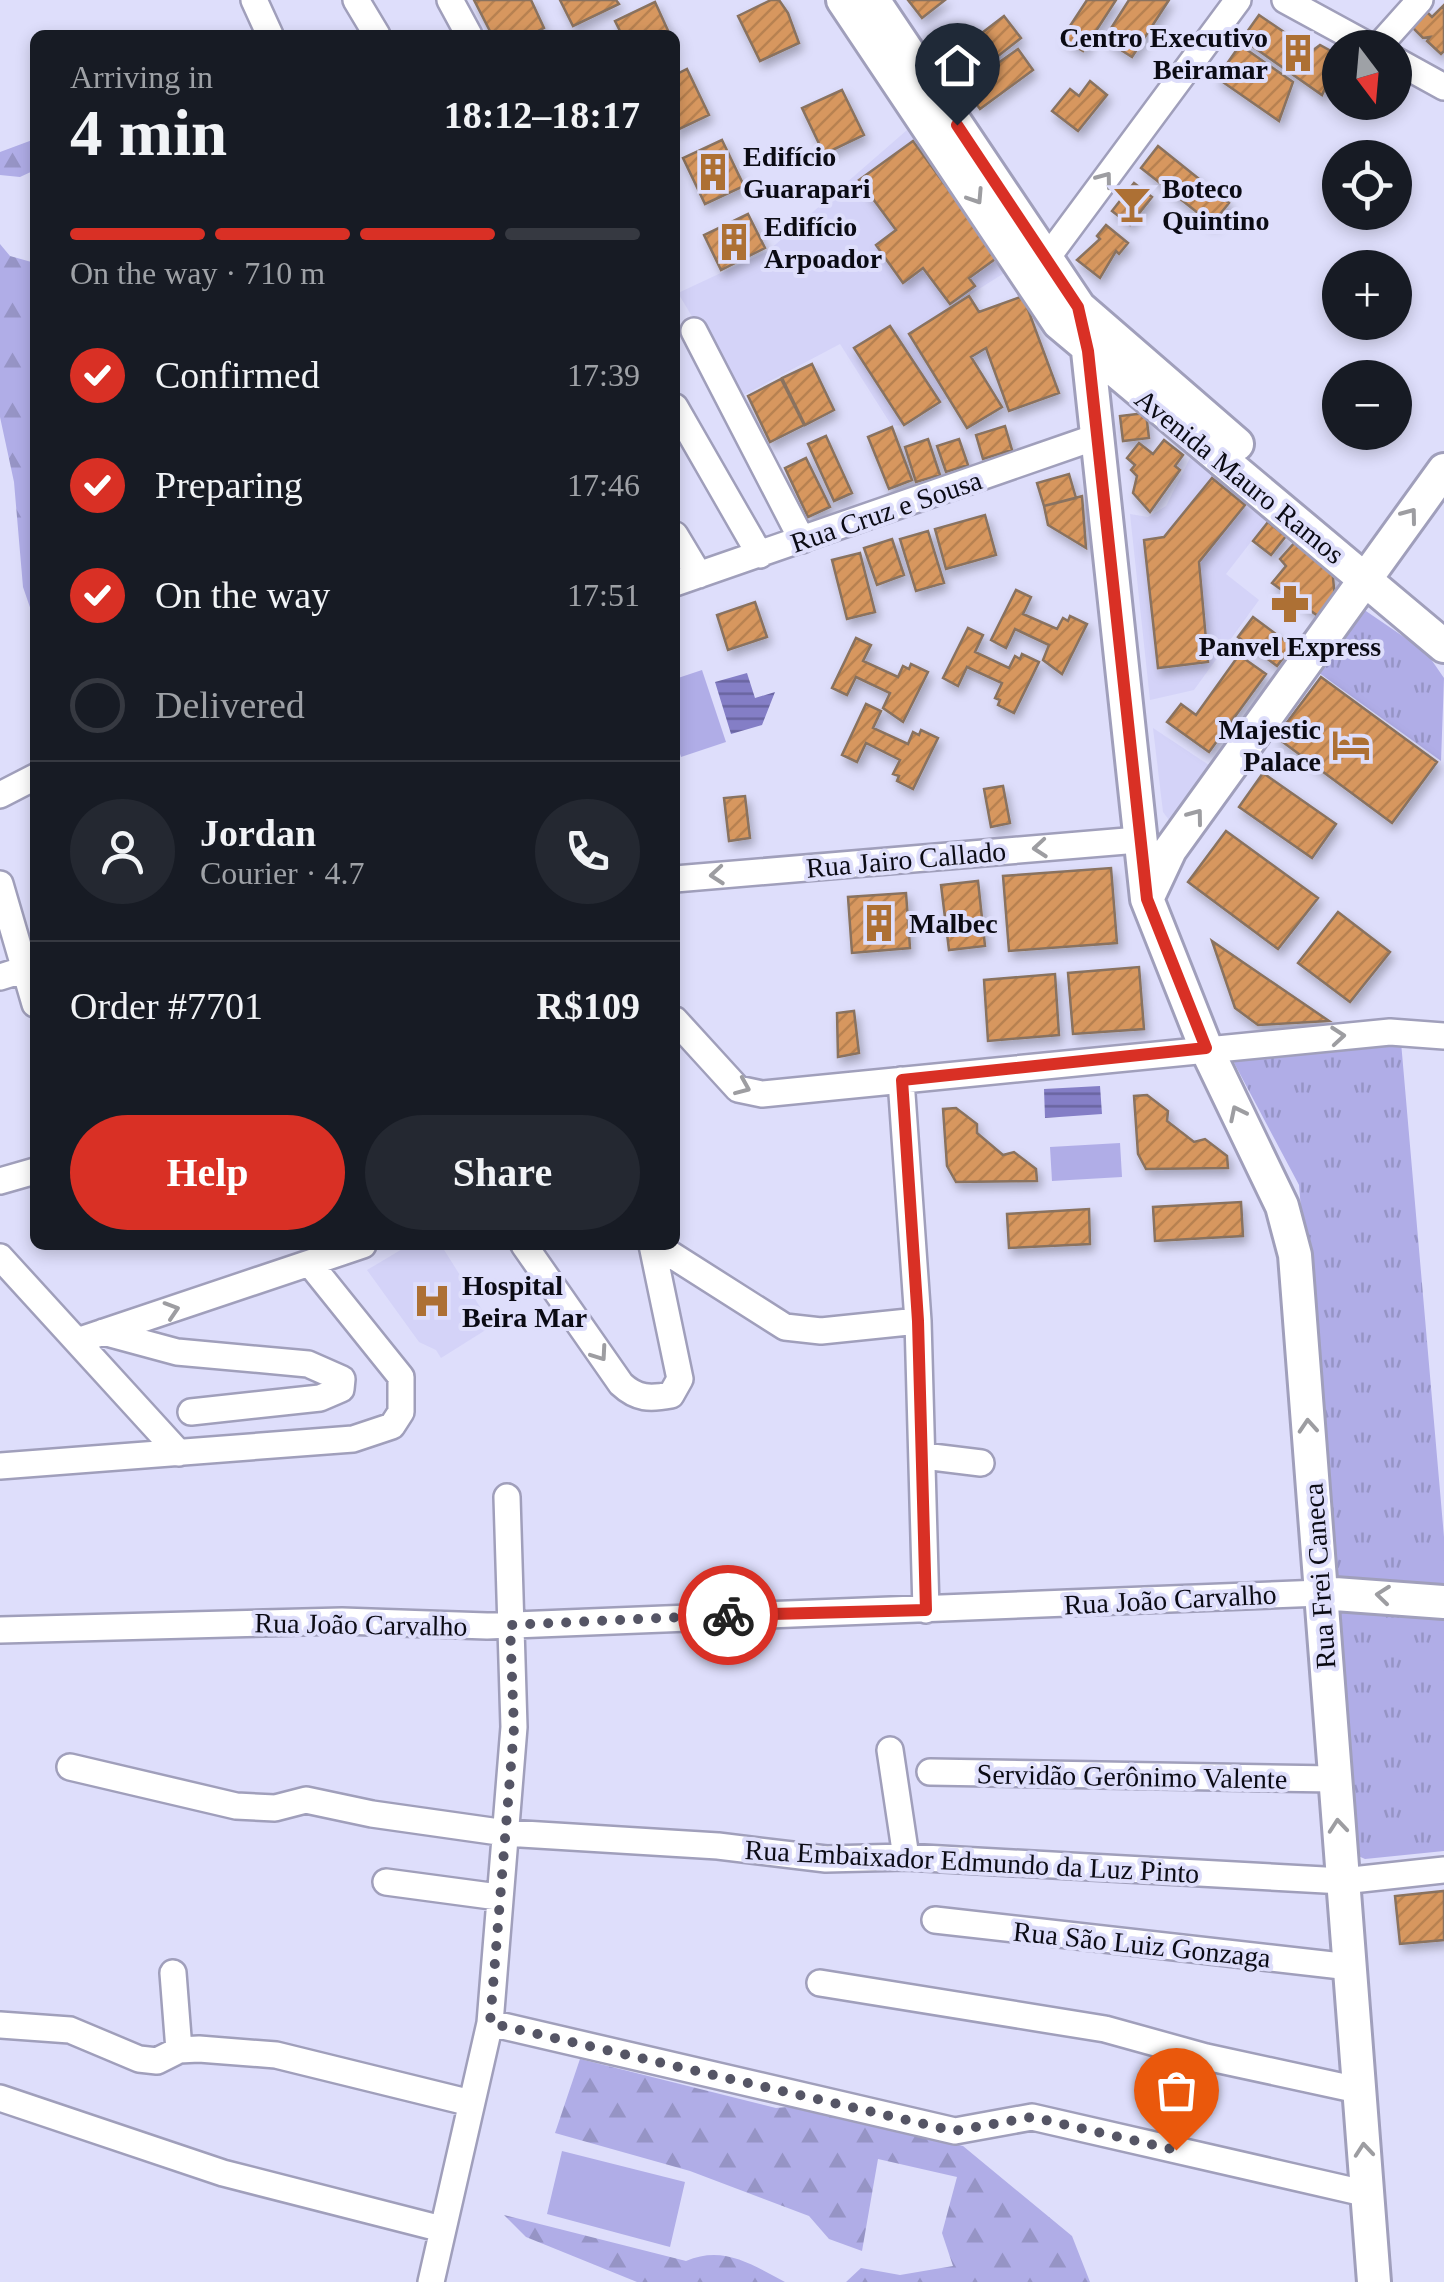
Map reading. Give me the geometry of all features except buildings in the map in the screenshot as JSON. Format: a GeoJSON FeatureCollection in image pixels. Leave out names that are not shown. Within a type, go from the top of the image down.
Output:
{"type":"FeatureCollection","features":[{"type":"Feature","properties":{"kind":"main road","name":"Avenida Mauro Ramos"},"geometry":{"type":"LineString","coordinates":[[843,0],[1052,314],[1088,351],[1370,568],[1444,616]]}},
{"type":"Feature","properties":{"kind":"main road","name":"Avenida Mauro Ramos"},"geometry":{"type":"LineString","coordinates":[[873,0],[1078,307],[1370,568],[1444,646]]}},
{"type":"Feature","properties":{"kind":"main road","name":"Rua Frei Caneca"},"geometry":{"type":"LineString","coordinates":[[1078,307],[1088,351],[1147,899],[1206,1048],[1282,1206],[1296,1256],[1374,2282]]}},
{"type":"Feature","properties":{"kind":"main road"},"geometry":{"type":"LineString","coordinates":[[1147,899],[1170,850],[1444,470]]}},
{"type":"Feature","properties":{"kind":"main road"},"geometry":{"type":"LineString","coordinates":[[1321,1592],[1444,1602]]}},
{"type":"Feature","properties":{"kind":"street"},"geometry":{"type":"LineString","coordinates":[[254,0],[268,30]]}},
{"type":"Feature","properties":{"kind":"street"},"geometry":{"type":"LineString","coordinates":[[356,0],[374,30]]}},
{"type":"Feature","properties":{"kind":"street"},"geometry":{"type":"LineString","coordinates":[[450,0],[466,30]]}},
{"type":"Feature","properties":{"kind":"street"},"geometry":{"type":"LineString","coordinates":[[1047,258],[1238,0]]}},
{"type":"Feature","properties":{"kind":"street"},"geometry":{"type":"LineString","coordinates":[[1285,0],[1341,30]]}},
{"type":"Feature","properties":{"kind":"street"},"geometry":{"type":"LineString","coordinates":[[1392,30],[1420,0]]}},
{"type":"Feature","properties":{"kind":"street"},"geometry":{"type":"LineString","coordinates":[[1412,69],[1444,87]]}},
{"type":"Feature","properties":{"kind":"street"},"geometry":{"type":"LineString","coordinates":[[694,332],[802,540]]}},
{"type":"Feature","properties":{"kind":"street"},"geometry":{"type":"LineString","coordinates":[[680,416],[760,554]]}},
{"type":"Feature","properties":{"kind":"street","name":"Rua Cruz e Sousa"},"geometry":{"type":"LineString","coordinates":[[687,579],[1096,437]]}},
{"type":"Feature","properties":{"kind":"street"},"geometry":{"type":"LineString","coordinates":[[680,553],[687,579]]}},
{"type":"Feature","properties":{"kind":"street"},"geometry":{"type":"LineString","coordinates":[[0,795],[30,780]]}},
{"type":"Feature","properties":{"kind":"street","name":"Rua Jairo Callado"},"geometry":{"type":"LineString","coordinates":[[680,878],[1138,840]]}},
{"type":"Feature","properties":{"kind":"street"},"geometry":{"type":"LineString","coordinates":[[0,884],[20,971]]}},
{"type":"Feature","properties":{"kind":"street"},"geometry":{"type":"LineString","coordinates":[[680,1025],[738,1089],[762,1094],[1390,1032],[1444,1036]]}},
{"type":"Feature","properties":{"kind":"street"},"geometry":{"type":"LineString","coordinates":[[902,1080],[918,1321],[926,1610]]}},
{"type":"Feature","properties":{"kind":"street"},"geometry":{"type":"LineString","coordinates":[[0,1181],[30,1172]]}},
{"type":"Feature","properties":{"kind":"street"},"geometry":{"type":"LineString","coordinates":[[91,1336],[351,1250]]}},
{"type":"Feature","properties":{"kind":"street"},"geometry":{"type":"LineString","coordinates":[[527,1250],[621,1384],[633,1395],[652,1398],[671,1395],[680,1379],[655,1250]]}},
{"type":"Feature","properties":{"kind":"street"},"geometry":{"type":"LineString","coordinates":[[662,1250],[785,1327],[821,1332],[918,1321]]}},
{"type":"Feature","properties":{"kind":"street"},"geometry":{"type":"LineString","coordinates":[[0,1257],[91,1336],[178,1452]]}},
{"type":"Feature","properties":{"kind":"street"},"geometry":{"type":"LineString","coordinates":[[0,1466],[353,1439],[392,1426],[401,1412],[401,1377],[311,1266]]}},
{"type":"Feature","properties":{"kind":"street"},"geometry":{"type":"LineString","coordinates":[[91,1336],[177,1352],[308,1364],[342,1380],[341,1389],[320,1398],[191,1412]]}},
{"type":"Feature","properties":{"kind":"street"},"geometry":{"type":"LineString","coordinates":[[924,1456],[981,1463]]}},
{"type":"Feature","properties":{"kind":"street"},"geometry":{"type":"LineString","coordinates":[[430,2282],[490,2023],[514,1728],[507,1496]]}},
{"type":"Feature","properties":{"kind":"street","name":"Rua João Carvalho"},"geometry":{"type":"LineString","coordinates":[[0,1630],[342,1621],[510,1625],[1321,1592]]}},
{"type":"Feature","properties":{"kind":"street"},"geometry":{"type":"LineString","coordinates":[[890,1750],[906,1857]]}},
{"type":"Feature","properties":{"kind":"street","name":"Rua Embaixador Edmundo da Luz Pinto"},"geometry":{"type":"LineString","coordinates":[[70,1767],[236,1806],[275,1808],[306,1800],[372,1814],[506,1833],[718,1846],[826,1859],[906,1857],[1343,1881],[1444,1870]]}},
{"type":"Feature","properties":{"kind":"street","name":"Servidão Gerônimo Valente"},"geometry":{"type":"LineString","coordinates":[[930,1772],[1334,1780]]}},
{"type":"Feature","properties":{"kind":"street"},"geometry":{"type":"LineString","coordinates":[[386,1882],[498,1897]]}},
{"type":"Feature","properties":{"kind":"street","name":"Rua São Luiz Gonzaga"},"geometry":{"type":"LineString","coordinates":[[934,1920],[1350,1967]]}},
{"type":"Feature","properties":{"kind":"street"},"geometry":{"type":"LineString","coordinates":[[172,1973],[179,2050]]}},
{"type":"Feature","properties":{"kind":"street"},"geometry":{"type":"LineString","coordinates":[[820,1982],[1069,2022],[1358,2090]]}},
{"type":"Feature","properties":{"kind":"street"},"geometry":{"type":"LineString","coordinates":[[490,2023],[954,2131],[1032,2117],[1368,2194]]}},
{"type":"Feature","properties":{"kind":"street"},"geometry":{"type":"LineString","coordinates":[[0,2025],[70,2030],[139,2059],[157,2061],[179,2050],[276,2055],[471,2102]]}},
{"type":"Feature","properties":{"kind":"street"},"geometry":{"type":"LineString","coordinates":[[0,2098],[223,2173],[442,2229]]}},
{"type":"Feature","properties":{"kind":"shaded area"},"geometry":{"type":"Polygon","coordinates":[[[907,130],[1009,270],[908,334],[947,398],[904,425],[892,426],[840,344],[740,397],[680,292],[768,251],[907,130]]]}},
{"type":"Feature","properties":{"kind":"shaded area"},"geometry":{"type":"Polygon","coordinates":[[[1193,452],[1271,516],[1226,574],[1259,600],[1194,690],[1150,700],[1130,514],[1148,517],[1166,506],[1193,452]]]}},
{"type":"Feature","properties":{"kind":"shaded area"},"geometry":{"type":"Polygon","coordinates":[[[747,673],[755,698],[775,692],[762,725],[731,734],[715,682],[747,673]]]}},
{"type":"Feature","properties":{"kind":"shaded area"},"geometry":{"type":"Polygon","coordinates":[[[1153,728],[1212,767],[1172,824],[1163,812],[1153,728]]]}},
{"type":"Feature","properties":{"kind":"shaded area"},"geometry":{"type":"Polygon","coordinates":[[[1100,1086],[1102,1114],[1045,1118],[1044,1089],[1100,1086]]]}},
{"type":"Feature","properties":{"kind":"shaded area","name":"Hospital Beira Mar"},"geometry":{"type":"Polygon","coordinates":[[[401,1250],[444,1250],[492,1326],[441,1358],[436,1350],[419,1342],[367,1270],[401,1250]]]}},
{"type":"Feature","properties":{"kind":"green space"},"geometry":{"type":"Polygon","coordinates":[[[30,141],[30,172],[20,177],[0,175],[0,152],[30,141]]]}},
{"type":"Feature","properties":{"kind":"green space"},"geometry":{"type":"Polygon","coordinates":[[[0,244],[10,256],[30,262],[30,607],[23,587],[14,482],[0,417],[0,244]]]}},
{"type":"Feature","properties":{"kind":"green space"},"geometry":{"type":"Polygon","coordinates":[[[1363,609],[1426,652],[1444,678],[1441,761],[1315,670],[1363,609]]]}},
{"type":"Feature","properties":{"kind":"green space"},"geometry":{"type":"Polygon","coordinates":[[[702,670],[726,742],[681,757],[680,754],[680,677],[702,670]]]}},
{"type":"Feature","properties":{"kind":"green space"},"geometry":{"type":"Polygon","coordinates":[[[1401,1042],[1444,1537],[1444,1851],[1365,1859],[1356,1855],[1299,1185],[1232,1059],[1401,1042]]]}},
{"type":"Feature","properties":{"kind":"green space"},"geometry":{"type":"Polygon","coordinates":[[[1120,1143],[1122,1177],[1052,1181],[1050,1147],[1120,1143]]]}},
{"type":"Feature","properties":{"kind":"green space"},"geometry":{"type":"Polygon","coordinates":[[[580,2059],[776,2108],[798,2106],[963,2146],[1072,2236],[1090,2282],[846,2282],[861,2268],[900,2275],[953,2266],[942,2233],[957,2177],[878,2159],[862,2251],[829,2239],[809,2216],[690,2171],[555,2133],[580,2059]]]}},
{"type":"Feature","properties":{"kind":"green space"},"geometry":{"type":"Polygon","coordinates":[[[562,2151],[685,2182],[670,2247],[547,2214],[562,2151]]]}},
{"type":"Feature","properties":{"kind":"green space"},"geometry":{"type":"Polygon","coordinates":[[[504,2215],[686,2261],[725,2256],[785,2282],[637,2282],[526,2237],[504,2215]]]}},
{"type":"Feature","properties":{"kind":"way so far"},"geometry":{"type":"LineString","coordinates":[[728,1615],[510,1625],[514,1728],[490,2023],[954,2131],[1032,2117],[1176,2150]]}},
{"type":"Feature","properties":{"kind":"place","name":"Centro Executivo Beiramar"},"geometry":{"type":"Point","coordinates":[1298,53]}},
{"type":"Feature","properties":{"kind":"place","name":"Edifício Guarapari"},"geometry":{"type":"Point","coordinates":[713,172]}},
{"type":"Feature","properties":{"kind":"place","name":"Boteco Quintino"},"geometry":{"type":"Point","coordinates":[1132,204]}},
{"type":"Feature","properties":{"kind":"place","name":"Edifício Arpoador"},"geometry":{"type":"Point","coordinates":[734,242]}},
{"type":"Feature","properties":{"kind":"place","name":"Panvel Express"},"geometry":{"type":"Point","coordinates":[1290,604]}},
{"type":"Feature","properties":{"kind":"place","name":"Majestic Palace"},"geometry":{"type":"Point","coordinates":[1351,745]}},
{"type":"Feature","properties":{"kind":"place","name":"Malbec"},"geometry":{"type":"Point","coordinates":[879,923]}},
{"type":"Feature","properties":{"kind":"place","name":"Hospital Beira Mar"},"geometry":{"type":"Point","coordinates":[432,1301]}},
{"type":"Feature","properties":{"kind":"route"},"geometry":{"type":"LineString","coordinates":[[728,1615],[926,1610],[918,1321],[902,1080],[1206,1048],[1147,899],[1088,351],[1078,307],[957,125]]}}]}
